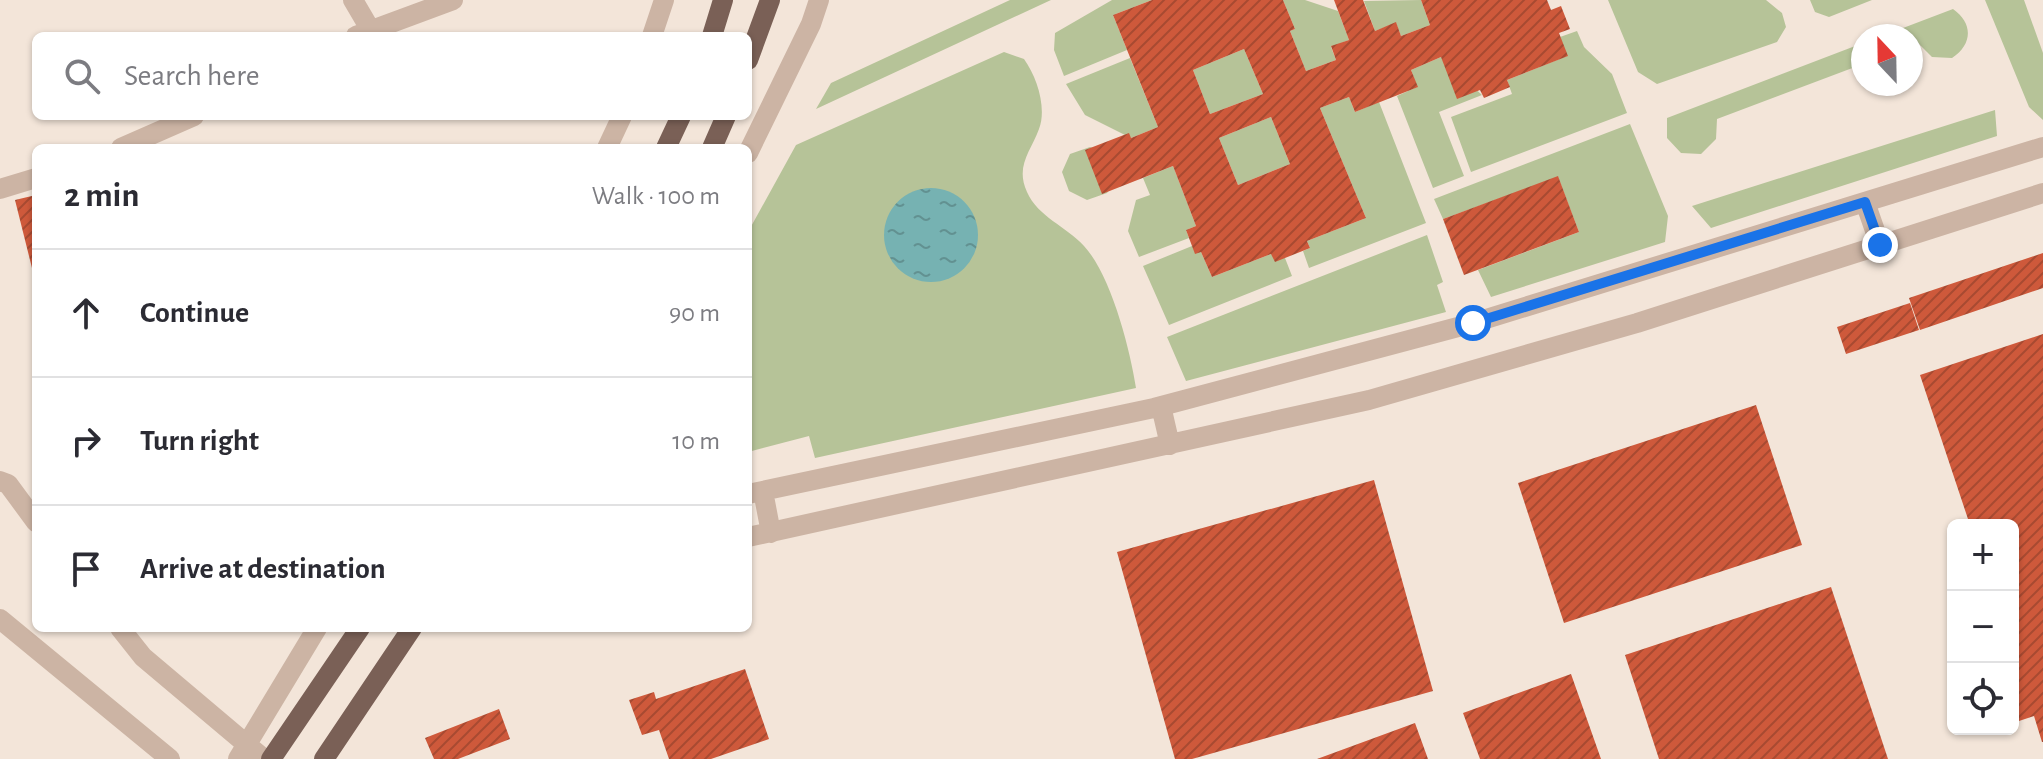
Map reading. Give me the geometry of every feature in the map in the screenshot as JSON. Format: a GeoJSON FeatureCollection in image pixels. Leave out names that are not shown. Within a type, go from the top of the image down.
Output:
{"type":"FeatureCollection","features":[{"type":"Feature","properties":{"kind":"main road"},"geometry":{"type":"LineString","coordinates":[[713,32],[723,0]]}},
{"type":"Feature","properties":{"kind":"main road"},"geometry":{"type":"LineString","coordinates":[[752,49],[770,0]]}},
{"type":"Feature","properties":{"kind":"main road"},"geometry":{"type":"LineString","coordinates":[[668,144],[679,120]]}},
{"type":"Feature","properties":{"kind":"main road"},"geometry":{"type":"LineString","coordinates":[[714,144],[724,120]]}},
{"type":"Feature","properties":{"kind":"main road"},"geometry":{"type":"LineString","coordinates":[[271,759],[357,632]]}},
{"type":"Feature","properties":{"kind":"main road"},"geometry":{"type":"LineString","coordinates":[[324,759],[409,632]]}},
{"type":"Feature","properties":{"kind":"main road"},"geometry":{"type":"LineString","coordinates":[[336,759],[348,722]]}},
{"type":"Feature","properties":{"kind":"street"},"geometry":{"type":"LineString","coordinates":[[353,0],[363,32]]}},
{"type":"Feature","properties":{"kind":"street"},"geometry":{"type":"LineString","coordinates":[[366,32],[453,0]]}},
{"type":"Feature","properties":{"kind":"street"},"geometry":{"type":"LineString","coordinates":[[653,32],[664,0]]}},
{"type":"Feature","properties":{"kind":"street"},"geometry":{"type":"LineString","coordinates":[[752,145],[811,24],[819,0]]}},
{"type":"Feature","properties":{"kind":"street"},"geometry":{"type":"LineString","coordinates":[[130,144],[185,120]]}},
{"type":"Feature","properties":{"kind":"street"},"geometry":{"type":"LineString","coordinates":[[609,144],[620,120]]}},
{"type":"Feature","properties":{"kind":"street"},"geometry":{"type":"LineString","coordinates":[[771,533],[755,493],[1161,406],[1473,323],[2043,147]]}},
{"type":"Feature","properties":{"kind":"street"},"geometry":{"type":"LineString","coordinates":[[0,189],[32,179]]}},
{"type":"Feature","properties":{"kind":"street"},"geometry":{"type":"LineString","coordinates":[[752,536],[1369,400],[1637,323],[2043,193]]}},
{"type":"Feature","properties":{"kind":"street"},"geometry":{"type":"LineString","coordinates":[[1865,202],[1880,245]]}},
{"type":"Feature","properties":{"kind":"street"},"geometry":{"type":"LineString","coordinates":[[1161,406],[1170,445]]}},
{"type":"Feature","properties":{"kind":"street"},"geometry":{"type":"LineString","coordinates":[[0,481],[8,484],[32,517]]}},
{"type":"Feature","properties":{"kind":"street"},"geometry":{"type":"LineString","coordinates":[[0,619],[170,759]]}},
{"type":"Feature","properties":{"kind":"street"},"geometry":{"type":"LineString","coordinates":[[123,632],[143,657],[242,752],[264,759]]}},
{"type":"Feature","properties":{"kind":"street"},"geometry":{"type":"LineString","coordinates":[[242,752],[315,632]]}},
{"type":"Feature","properties":{"kind":"green space"},"geometry":{"type":"Polygon","coordinates":[[[1010,0],[1051,0],[816,109],[831,83],[1010,0]]]}},
{"type":"Feature","properties":{"kind":"green space"},"geometry":{"type":"Polygon","coordinates":[[[1112,0],[1152,0],[1113,15],[1127,50],[1064,76],[1054,50],[1055,33],[1112,0]]]}},
{"type":"Feature","properties":{"kind":"green space"},"geometry":{"type":"Polygon","coordinates":[[[1283,0],[1305,0],[1338,11],[1349,40],[1331,47],[1336,60],[1306,71],[1290,31],[1295,29],[1283,0]]]}},
{"type":"Feature","properties":{"kind":"green space"},"geometry":{"type":"Polygon","coordinates":[[[1421,0],[1430,25],[1401,36],[1396,23],[1375,31],[1364,1],[1421,0]]]}},
{"type":"Feature","properties":{"kind":"green space"},"geometry":{"type":"Polygon","coordinates":[[[1608,0],[1766,0],[1782,13],[1786,27],[1777,42],[1657,84],[1638,72],[1608,0]]]}},
{"type":"Feature","properties":{"kind":"green space"},"geometry":{"type":"Polygon","coordinates":[[[1810,0],[1872,0],[1829,17],[1815,12],[1810,0]]]}},
{"type":"Feature","properties":{"kind":"green space"},"geometry":{"type":"Polygon","coordinates":[[[1985,0],[2024,0],[2043,53],[2043,120],[2029,107],[1985,0]]]}},
{"type":"Feature","properties":{"kind":"green space"},"geometry":{"type":"Polygon","coordinates":[[[1953,9],[1967,27],[1967,40],[1952,58],[1932,57],[1923,48],[1923,24],[1914,24],[1953,9]]]}},
{"type":"Feature","properties":{"kind":"green space"},"geometry":{"type":"Polygon","coordinates":[[[1577,31],[1584,47],[1612,74],[1627,113],[1471,172],[1451,117],[1512,94],[1507,80],[1567,56],[1560,37],[1577,31]]]}},
{"type":"Feature","properties":{"kind":"green space"},"geometry":{"type":"Polygon","coordinates":[[[1851,48],[1851,69],[1717,119],[1716,139],[1701,154],[1681,153],[1667,138],[1667,118],[1851,48]]]}},
{"type":"Feature","properties":{"kind":"green space"},"geometry":{"type":"Polygon","coordinates":[[[1244,49],[1263,94],[1210,114],[1193,70],[1244,49]]]}},
{"type":"Feature","properties":{"kind":"green space"},"geometry":{"type":"Polygon","coordinates":[[[1004,52],[1024,59],[1037,84],[1042,112],[1039,129],[1023,166],[1027,192],[1045,215],[1084,246],[1103,275],[1118,313],[1136,388],[815,458],[809,436],[752,451],[752,225],[796,145],[1004,52]]]}},
{"type":"Feature","properties":{"kind":"green space"},"geometry":{"type":"Polygon","coordinates":[[[1441,57],[1482,95],[1439,112],[1464,176],[1433,188],[1397,96],[1417,87],[1411,70],[1441,57]]]}},
{"type":"Feature","properties":{"kind":"green space"},"geometry":{"type":"Polygon","coordinates":[[[1130,58],[1158,127],[1131,138],[1085,115],[1066,84],[1130,58]]]}},
{"type":"Feature","properties":{"kind":"green space"},"geometry":{"type":"Polygon","coordinates":[[[1349,97],[1355,112],[1379,102],[1426,223],[1309,268],[1303,251],[1310,248],[1307,241],[1366,218],[1320,108],[1349,97]]]}},
{"type":"Feature","properties":{"kind":"green space"},"geometry":{"type":"Polygon","coordinates":[[[1995,110],[1997,136],[1711,228],[1692,206],[1995,110]]]}},
{"type":"Feature","properties":{"kind":"green space"},"geometry":{"type":"Polygon","coordinates":[[[1271,117],[1290,164],[1238,185],[1219,138],[1271,117]]]}},
{"type":"Feature","properties":{"kind":"green space"},"geometry":{"type":"Polygon","coordinates":[[[1630,124],[1668,216],[1665,242],[1491,297],[1478,270],[1579,232],[1558,177],[1443,219],[1434,199],[1630,124]]]}},
{"type":"Feature","properties":{"kind":"green space"},"geometry":{"type":"Polygon","coordinates":[[[1090,147],[1100,150],[1113,185],[1107,193],[1087,200],[1069,191],[1062,172],[1070,154],[1090,147]]]}},
{"type":"Feature","properties":{"kind":"green space"},"geometry":{"type":"Polygon","coordinates":[[[1173,166],[1196,226],[1186,230],[1189,238],[1139,257],[1128,231],[1136,200],[1150,195],[1143,178],[1173,166]]]}},
{"type":"Feature","properties":{"kind":"green space"},"geometry":{"type":"Polygon","coordinates":[[[1427,235],[1443,282],[1437,285],[1446,312],[1186,381],[1167,337],[1427,235]]]}},
{"type":"Feature","properties":{"kind":"green space"},"geometry":{"type":"Polygon","coordinates":[[[1192,246],[1201,252],[1212,277],[1271,254],[1285,258],[1292,276],[1169,325],[1143,266],[1192,246]]]}},
{"type":"Feature","properties":{"kind":"water"},"geometry":{"type":"Polygon","coordinates":[[[931,188],[949,191],[964,202],[975,217],[978,235],[975,253],[964,268],[949,279],[931,282],[913,279],[898,268],[887,253],[884,235],[887,217],[898,202],[913,191],[931,188]]]}},
{"type":"Feature","properties":{"kind":"building"},"geometry":{"type":"Polygon","coordinates":[[[1152,0],[1283,0],[1295,29],[1290,31],[1306,71],[1336,60],[1331,46],[1349,40],[1334,0],[1363,0],[1375,31],[1396,22],[1401,36],[1430,25],[1421,0],[1547,0],[1551,10],[1561,6],[1570,29],[1559,33],[1568,56],[1507,80],[1510,87],[1484,98],[1480,90],[1457,99],[1441,57],[1411,70],[1418,87],[1355,112],[1349,97],[1320,108],[1366,218],[1307,241],[1310,248],[1275,262],[1271,254],[1212,277],[1201,252],[1195,254],[1186,230],[1196,226],[1173,166],[1102,194],[1085,150],[1129,133],[1131,138],[1158,127],[1113,15],[1152,0]],[[1244,49],[1193,70],[1210,114],[1263,94],[1244,49]],[[1271,117],[1219,138],[1238,185],[1290,164],[1271,117]]]}},
{"type":"Feature","properties":{"kind":"building"},"geometry":{"type":"Polygon","coordinates":[[[1558,176],[1579,232],[1464,275],[1443,219],[1558,176]]]}},
{"type":"Feature","properties":{"kind":"building"},"geometry":{"type":"Polygon","coordinates":[[[32,196],[32,268],[15,200],[32,196]]]}},
{"type":"Feature","properties":{"kind":"building"},"geometry":{"type":"Polygon","coordinates":[[[2043,253],[2043,288],[1920,330],[1909,298],[2043,253]]]}},
{"type":"Feature","properties":{"kind":"building"},"geometry":{"type":"Polygon","coordinates":[[[1910,303],[1919,330],[1846,354],[1837,327],[1910,303]]]}},
{"type":"Feature","properties":{"kind":"building"},"geometry":{"type":"Polygon","coordinates":[[[2043,334],[2043,742],[2034,716],[2019,721],[2019,519],[1968,519],[1920,375],[2043,334]]]}},
{"type":"Feature","properties":{"kind":"building"},"geometry":{"type":"Polygon","coordinates":[[[1756,405],[1802,545],[1564,623],[1518,483],[1756,405]]]}},
{"type":"Feature","properties":{"kind":"building"},"geometry":{"type":"Polygon","coordinates":[[[1374,480],[1433,691],[1192,759],[1175,759],[1117,552],[1374,480]]]}},
{"type":"Feature","properties":{"kind":"building"},"geometry":{"type":"Polygon","coordinates":[[[1831,587],[1888,759],[1659,759],[1625,655],[1831,587]]]}},
{"type":"Feature","properties":{"kind":"building"},"geometry":{"type":"Polygon","coordinates":[[[745,669],[769,739],[711,759],[669,759],[659,730],[642,735],[629,700],[654,692],[656,699],[745,669]]]}},
{"type":"Feature","properties":{"kind":"building"},"geometry":{"type":"Polygon","coordinates":[[[1571,674],[1601,759],[1480,759],[1463,713],[1571,674]]]}},
{"type":"Feature","properties":{"kind":"building"},"geometry":{"type":"Polygon","coordinates":[[[499,709],[510,739],[458,759],[434,759],[425,738],[499,709]]]}},
{"type":"Feature","properties":{"kind":"building"},"geometry":{"type":"Polygon","coordinates":[[[1415,723],[1428,759],[1317,759],[1415,723]]]}},
{"type":"Feature","properties":{"kind":"route"},"geometry":{"type":"LineString","coordinates":[[1473,323],[1865,202],[1880,245]]}}]}
